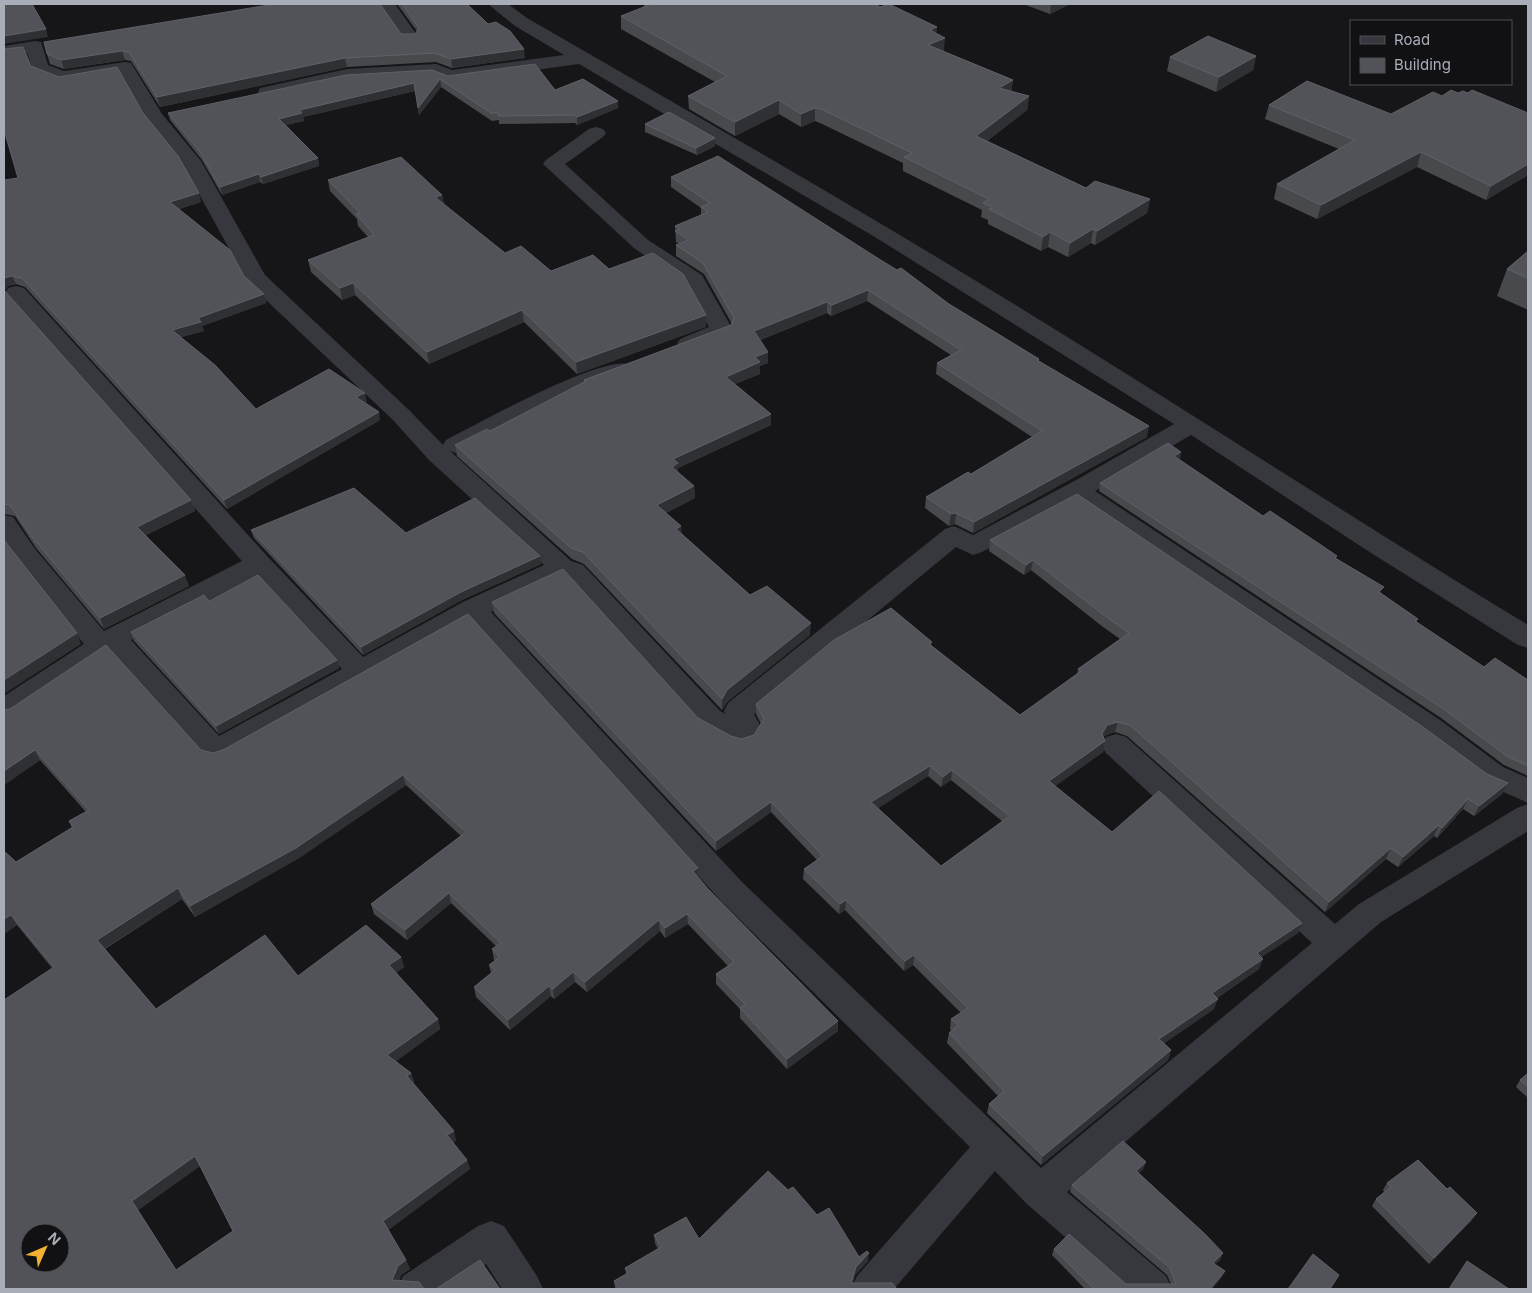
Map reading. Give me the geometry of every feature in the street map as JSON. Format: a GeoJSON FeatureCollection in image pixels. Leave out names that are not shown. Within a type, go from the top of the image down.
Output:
{"type":"FeatureCollection","features":[{"type":"Feature","properties":{"kind":"street"},"geometry":{"type":"LineString","coordinates":[[386,4],[410,38]]}},
{"type":"Feature","properties":{"kind":"street"},"geometry":{"type":"LineString","coordinates":[[497,4],[521,22],[882,233],[1192,424],[1377,545],[1528,638]]}},
{"type":"Feature","properties":{"kind":"street"},"geometry":{"type":"LineString","coordinates":[[4,51],[45,44],[40,68],[62,77],[125,68],[164,114],[256,278],[401,415],[438,454],[562,568],[574,571],[710,719],[742,737],[748,729],[738,711],[954,535],[973,546],[1192,424]]}},
{"type":"Feature","properties":{"kind":"street"},"geometry":{"type":"LineString","coordinates":[[251,96],[347,75],[436,68],[449,76],[582,58]]}},
{"type":"Feature","properties":{"kind":"street"},"geometry":{"type":"LineString","coordinates":[[596,133],[553,164],[641,244],[694,280],[722,330],[667,351]]}},
{"type":"Feature","properties":{"kind":"street"},"geometry":{"type":"LineString","coordinates":[[16,293],[259,563],[360,671]]}},
{"type":"Feature","properties":{"kind":"street"},"geometry":{"type":"LineString","coordinates":[[438,454],[574,385],[639,362]]}},
{"type":"Feature","properties":{"kind":"street"},"geometry":{"type":"LineString","coordinates":[[1075,490],[1430,728],[1493,775],[1528,791]]}},
{"type":"Feature","properties":{"kind":"street"},"geometry":{"type":"LineString","coordinates":[[4,523],[26,556],[100,644],[259,563]]}},
{"type":"Feature","properties":{"kind":"street"},"geometry":{"type":"LineString","coordinates":[[113,638],[216,751],[473,609],[562,568]]}},
{"type":"Feature","properties":{"kind":"street"},"geometry":{"type":"LineString","coordinates":[[473,609],[732,892],[1040,1192],[1153,1289]]}},
{"type":"Feature","properties":{"kind":"street"},"geometry":{"type":"LineString","coordinates":[[4,710],[113,638]]}},
{"type":"Feature","properties":{"kind":"street"},"geometry":{"type":"LineString","coordinates":[[1116,745],[1334,943]]}},
{"type":"Feature","properties":{"kind":"street"},"geometry":{"type":"LineString","coordinates":[[1040,1192],[1370,913],[1528,816]]}},
{"type":"Feature","properties":{"kind":"street"},"geometry":{"type":"LineString","coordinates":[[870,1289],[994,1146]]}},
{"type":"Feature","properties":{"kind":"street"},"geometry":{"type":"LineString","coordinates":[[416,1289],[491,1239],[524,1289]]}},
{"type":"Feature","properties":{"kind":"building"},"geometry":{"type":"Polygon","coordinates":[[[4,4],[32,4],[46,29],[4,36],[4,4]]]}},
{"type":"Feature","properties":{"kind":"building"},"geometry":{"type":"Polygon","coordinates":[[[275,4],[380,4],[401,34],[415,34],[419,28],[402,4],[467,4],[488,24],[496,22],[510,31],[524,49],[451,59],[434,53],[345,58],[157,97],[129,52],[122,51],[61,60],[47,54],[44,42],[275,4]]]}},
{"type":"Feature","properties":{"kind":"building"},"geometry":{"type":"Polygon","coordinates":[[[646,4],[875,4],[880,7],[889,4],[937,27],[930,30],[945,38],[928,45],[1013,80],[999,88],[1029,96],[976,136],[1086,188],[1095,181],[1150,199],[1097,231],[1093,229],[1070,243],[1050,232],[1043,237],[989,209],[993,208],[983,203],[989,199],[904,157],[912,153],[821,109],[815,108],[801,114],[779,100],[735,122],[688,96],[727,76],[621,16],[649,5],[646,4]]]}},
{"type":"Feature","properties":{"kind":"building"},"geometry":{"type":"Polygon","coordinates":[[[1208,36],[1256,56],[1219,77],[1170,57],[1208,36]]]}},
{"type":"Feature","properties":{"kind":"building"},"geometry":{"type":"Polygon","coordinates":[[[23,47],[31,66],[59,77],[117,67],[143,113],[178,156],[199,193],[170,202],[230,250],[244,276],[264,294],[198,318],[201,322],[172,330],[215,365],[256,409],[329,369],[365,393],[356,397],[379,412],[224,500],[22,278],[12,276],[4,278],[4,180],[18,178],[4,130],[4,49],[23,47]]]}},
{"type":"Feature","properties":{"kind":"building"},"geometry":{"type":"Polygon","coordinates":[[[535,64],[555,90],[583,79],[618,101],[577,117],[574,115],[499,116],[498,113],[491,113],[440,79],[418,108],[414,83],[300,110],[302,113],[279,119],[318,158],[261,177],[259,174],[220,187],[200,152],[168,113],[346,75],[432,70],[448,76],[535,64]]]}},
{"type":"Feature","properties":{"kind":"building"},"geometry":{"type":"Polygon","coordinates":[[[1307,81],[1391,114],[1433,92],[1442,96],[1451,90],[1458,93],[1463,91],[1468,93],[1472,90],[1528,113],[1528,164],[1491,186],[1421,152],[1321,205],[1277,184],[1355,140],[1269,105],[1307,81]]]}},
{"type":"Feature","properties":{"kind":"building"},"geometry":{"type":"Polygon","coordinates":[[[669,112],[715,138],[696,148],[645,124],[669,112]]]}},
{"type":"Feature","properties":{"kind":"building"},"geometry":{"type":"Polygon","coordinates":[[[718,156],[879,259],[897,270],[901,268],[949,304],[1039,359],[1037,360],[1149,426],[974,522],[956,513],[951,514],[926,497],[968,472],[971,474],[1042,431],[937,363],[961,350],[868,290],[832,305],[827,302],[754,331],[768,352],[755,357],[760,362],[726,377],[771,414],[673,459],[678,463],[672,467],[694,486],[657,505],[681,526],[676,529],[750,595],[767,586],[811,623],[727,690],[722,699],[583,552],[571,548],[455,445],[487,429],[490,431],[586,381],[584,380],[731,325],[734,318],[703,263],[676,245],[689,240],[675,231],[680,229],[675,226],[708,212],[701,207],[710,203],[671,177],[718,156]]]}},
{"type":"Feature","properties":{"kind":"building"},"geometry":{"type":"Polygon","coordinates":[[[401,157],[442,195],[435,197],[505,253],[521,246],[551,271],[593,255],[609,269],[653,253],[683,274],[706,315],[576,362],[522,310],[427,352],[353,283],[340,288],[308,260],[374,235],[356,214],[360,213],[328,180],[401,157]]]}},
{"type":"Feature","properties":{"kind":"building"},"geometry":{"type":"Polygon","coordinates":[[[1528,251],[1528,278],[1507,269],[1528,251]]]}},
{"type":"Feature","properties":{"kind":"building"},"geometry":{"type":"Polygon","coordinates":[[[4,290],[191,500],[137,527],[185,575],[100,618],[32,537],[10,505],[4,504],[4,290]]]}},
{"type":"Feature","properties":{"kind":"building"},"geometry":{"type":"Polygon","coordinates":[[[1168,443],[1181,452],[1174,456],[1263,516],[1270,511],[1337,556],[1335,558],[1384,587],[1379,592],[1418,619],[1415,621],[1484,667],[1495,658],[1528,680],[1528,766],[1508,757],[1445,710],[1100,483],[1168,443]]]}},
{"type":"Feature","properties":{"kind":"building"},"geometry":{"type":"Polygon","coordinates":[[[354,488],[406,533],[475,498],[540,556],[461,592],[361,647],[251,530],[354,488]]]}},
{"type":"Feature","properties":{"kind":"building"},"geometry":{"type":"Polygon","coordinates":[[[1077,494],[1423,727],[1487,774],[1508,783],[1479,806],[1468,799],[1442,828],[1439,825],[1403,857],[1391,848],[1329,902],[1130,725],[1118,722],[1107,725],[1102,734],[1105,741],[1049,781],[1112,832],[1159,791],[1302,923],[1257,953],[1263,959],[1212,993],[1218,999],[1159,1039],[1171,1050],[1043,1156],[989,1104],[1004,1091],[949,1033],[958,1025],[951,1019],[968,1008],[914,955],[905,961],[846,900],[840,904],[804,869],[823,856],[771,802],[716,841],[492,602],[563,569],[698,718],[731,736],[741,739],[754,735],[764,719],[756,704],[834,640],[891,608],[932,642],[929,644],[1020,715],[1081,671],[1078,669],[1129,633],[1033,560],[1026,565],[990,540],[1077,494]],[[930,766],[871,802],[941,866],[1010,816],[952,770],[943,777],[930,766]]]}},
{"type":"Feature","properties":{"kind":"building"},"geometry":{"type":"Polygon","coordinates":[[[4,540],[77,633],[4,680],[4,540]]]}},
{"type":"Feature","properties":{"kind":"building"},"geometry":{"type":"Polygon","coordinates":[[[258,575],[337,660],[216,726],[131,632],[204,595],[209,601],[258,575]]]}},
{"type":"Feature","properties":{"kind":"building"},"geometry":{"type":"Polygon","coordinates":[[[468,614],[698,868],[693,871],[708,889],[838,1021],[787,1059],[740,1008],[745,1004],[716,974],[734,962],[687,914],[665,928],[659,920],[585,982],[573,972],[553,989],[549,986],[508,1020],[474,987],[495,970],[489,965],[500,957],[492,949],[501,943],[449,893],[405,930],[371,904],[466,832],[403,775],[296,848],[190,906],[178,888],[97,940],[156,1009],[265,935],[298,976],[366,925],[401,957],[389,965],[438,1019],[387,1055],[411,1073],[407,1076],[454,1131],[447,1135],[467,1160],[383,1221],[406,1260],[398,1266],[392,1280],[419,1282],[424,1289],[4,1289],[4,1000],[54,967],[11,915],[4,919],[4,851],[16,862],[73,827],[69,821],[89,810],[35,750],[4,771],[4,710],[10,709],[106,645],[201,750],[213,753],[223,750],[468,614]],[[195,1156],[132,1201],[176,1270],[233,1231],[195,1156]]]}},
{"type":"Feature","properties":{"kind":"building"},"geometry":{"type":"Polygon","coordinates":[[[1528,1073],[1528,1087],[1520,1080],[1528,1073]]]}},
{"type":"Feature","properties":{"kind":"building"},"geometry":{"type":"Polygon","coordinates":[[[1123,1141],[1146,1162],[1136,1171],[1223,1253],[1213,1263],[1225,1271],[1210,1289],[1094,1289],[1054,1249],[1069,1234],[1126,1284],[1176,1284],[1170,1268],[1072,1185],[1123,1141]]]}},
{"type":"Feature","properties":{"kind":"building"},"geometry":{"type":"Polygon","coordinates":[[[1418,1160],[1447,1189],[1450,1187],[1477,1213],[1434,1258],[1376,1199],[1391,1187],[1387,1183],[1418,1160]]]}},
{"type":"Feature","properties":{"kind":"building"},"geometry":{"type":"Polygon","coordinates":[[[768,1171],[788,1190],[793,1187],[817,1215],[829,1208],[859,1257],[867,1251],[869,1253],[856,1267],[851,1283],[892,1283],[897,1289],[619,1289],[614,1281],[628,1273],[625,1268],[661,1247],[654,1235],[686,1217],[699,1239],[768,1171]]]}},
{"type":"Feature","properties":{"kind":"building"},"geometry":{"type":"Polygon","coordinates":[[[1313,1254],[1339,1275],[1330,1289],[1288,1289],[1313,1254]]]}},
{"type":"Feature","properties":{"kind":"building"},"geometry":{"type":"Polygon","coordinates":[[[480,1260],[500,1289],[436,1289],[480,1260]]]}},
{"type":"Feature","properties":{"kind":"building"},"geometry":{"type":"Polygon","coordinates":[[[1467,1261],[1509,1289],[1449,1289],[1467,1261]]]}}]}
